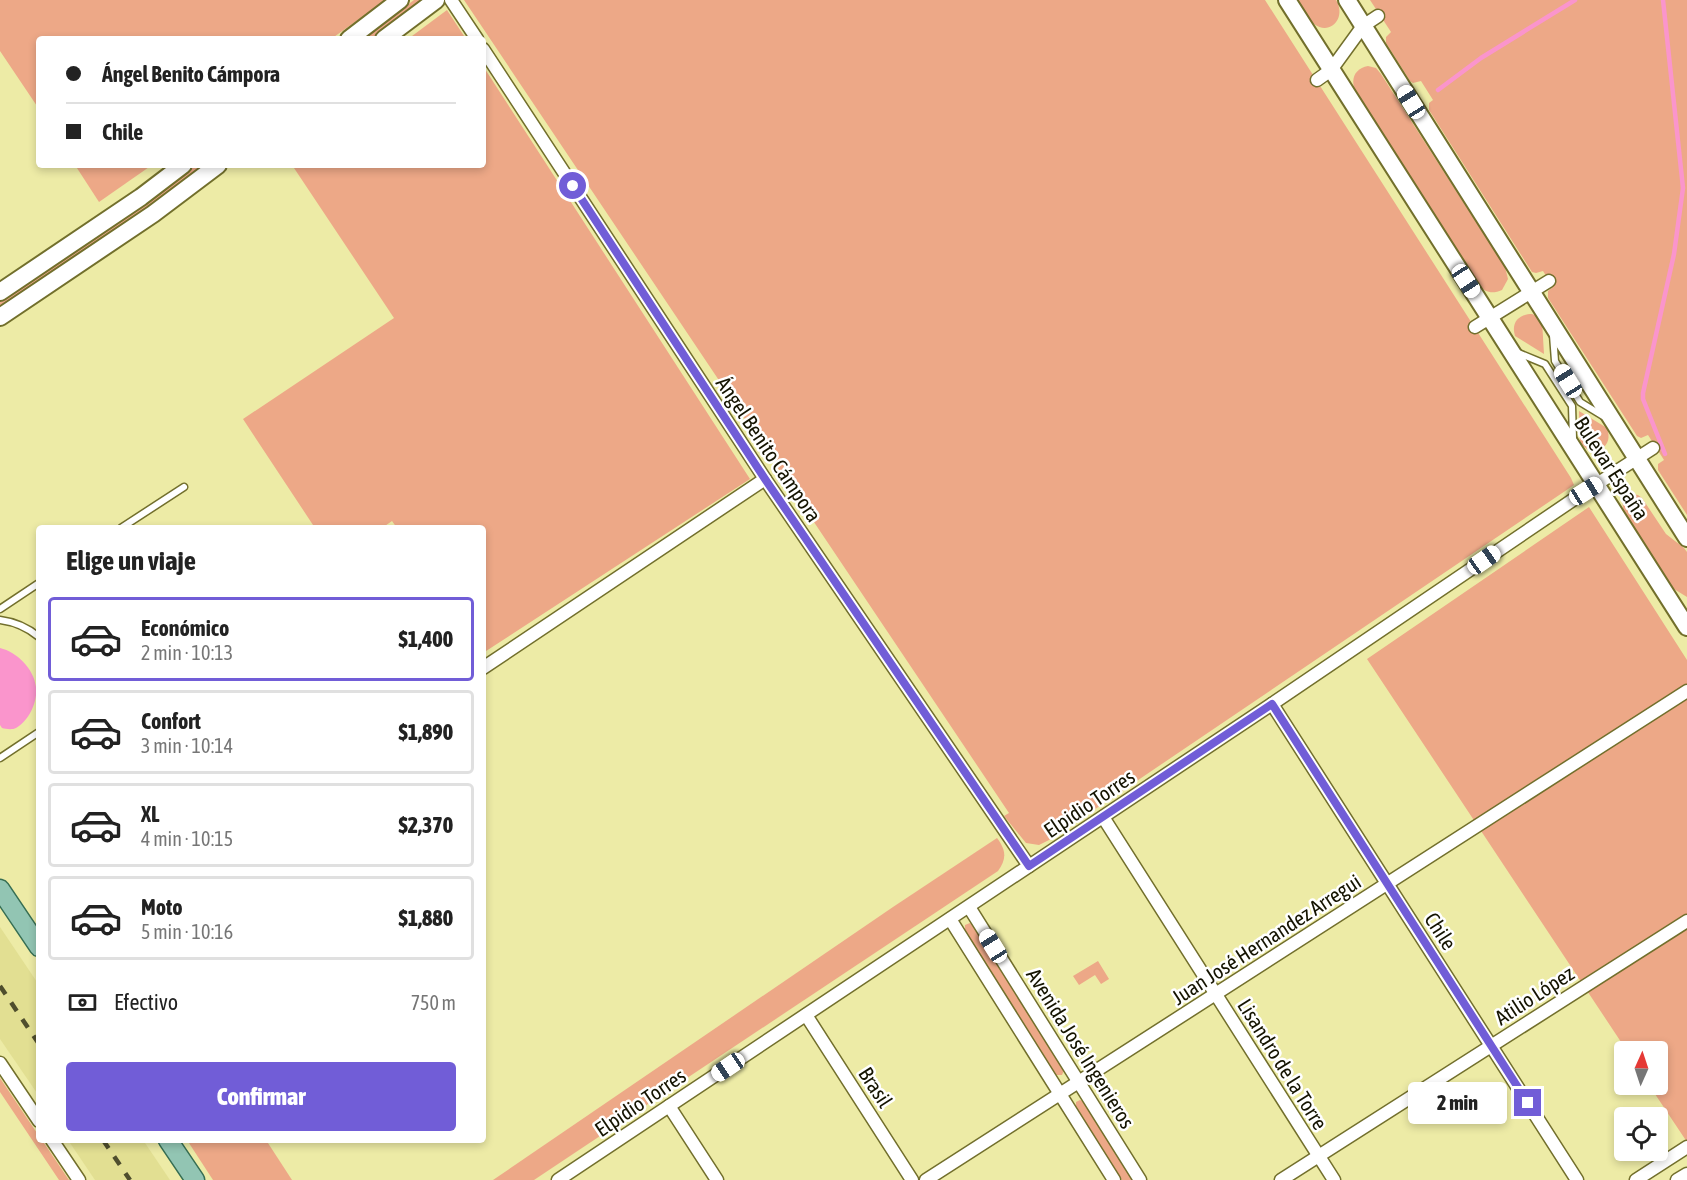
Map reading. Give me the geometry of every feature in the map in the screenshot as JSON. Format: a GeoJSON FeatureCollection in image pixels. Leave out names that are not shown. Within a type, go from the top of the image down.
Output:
{"type":"FeatureCollection","features":[{"type":"Feature","properties":{"kind":"main road"},"geometry":{"type":"LineString","coordinates":[[353,36],[400,0]]}},
{"type":"Feature","properties":{"kind":"main road"},"geometry":{"type":"LineString","coordinates":[[388,36],[436,0]]}},
{"type":"Feature","properties":{"kind":"main road","name":"Bulevar España"},"geometry":{"type":"LineString","coordinates":[[1287,0],[1687,627]]}},
{"type":"Feature","properties":{"kind":"main road","name":"Bulevar España"},"geometry":{"type":"LineString","coordinates":[[1347,0],[1687,538]]}},
{"type":"Feature","properties":{"kind":"main road"},"geometry":{"type":"LineString","coordinates":[[0,292],[141,197],[179,168]]}},
{"type":"Feature","properties":{"kind":"main road"},"geometry":{"type":"LineString","coordinates":[[0,317],[153,214],[214,168]]}},
{"type":"Feature","properties":{"kind":"main road"},"geometry":{"type":"LineString","coordinates":[[0,889],[36,943]]}},
{"type":"Feature","properties":{"kind":"main road"},"geometry":{"type":"LineString","coordinates":[[170,1143],[195,1180]]}},
{"type":"Feature","properties":{"kind":"street"},"geometry":{"type":"LineString","coordinates":[[451,0],[475,36]]}},
{"type":"Feature","properties":{"kind":"street"},"geometry":{"type":"LineString","coordinates":[[1317,80],[1331,70],[1363,26],[1378,16]]}},
{"type":"Feature","properties":{"kind":"street","name":"Ángel Benito Cámpora"},"geometry":{"type":"LineString","coordinates":[[486,54],[765,479],[1029,866]]}},
{"type":"Feature","properties":{"kind":"street"},"geometry":{"type":"LineString","coordinates":[[1475,327],[1549,280]]}},
{"type":"Feature","properties":{"kind":"street","name":"Elpidio Torres"},"geometry":{"type":"LineString","coordinates":[[558,1180],[1653,448]]}},
{"type":"Feature","properties":{"kind":"street"},"geometry":{"type":"LineString","coordinates":[[486,666],[765,479]]}},
{"type":"Feature","properties":{"kind":"street","name":"Juan José Hernandez Arregui"},"geometry":{"type":"LineString","coordinates":[[926,1180],[1687,691]]}},
{"type":"Feature","properties":{"kind":"street","name":"Chile"},"geometry":{"type":"LineString","coordinates":[[1272,704],[1577,1180]]}},
{"type":"Feature","properties":{"kind":"street","name":"Lisandro de la Torre"},"geometry":{"type":"LineString","coordinates":[[1103,817],[1334,1180]]}},
{"type":"Feature","properties":{"kind":"street","name":"Avenida José Ingenieros"},"geometry":{"type":"LineString","coordinates":[[969,907],[1140,1180]]}},
{"type":"Feature","properties":{"kind":"street","name":"Avenida José Ingenieros"},"geometry":{"type":"LineString","coordinates":[[950,919],[1114,1180]]}},
{"type":"Feature","properties":{"kind":"street","name":"Atilio López"},"geometry":{"type":"LineString","coordinates":[[1281,1180],[1687,921]]}},
{"type":"Feature","properties":{"kind":"street","name":"Brasil"},"geometry":{"type":"LineString","coordinates":[[806,1015],[912,1180]]}},
{"type":"Feature","properties":{"kind":"street"},"geometry":{"type":"LineString","coordinates":[[0,1064],[36,1117]]}},
{"type":"Feature","properties":{"kind":"street"},"geometry":{"type":"LineString","coordinates":[[669,1106],[717,1180]]}},
{"type":"Feature","properties":{"kind":"street"},"geometry":{"type":"LineString","coordinates":[[54,1143],[79,1180]]}},
{"type":"Feature","properties":{"kind":"street"},"geometry":{"type":"LineString","coordinates":[[1636,1180],[1687,1148]]}},
{"type":"Feature","properties":{"kind":"street"},"geometry":{"type":"LineString","coordinates":[[1677,1180],[1687,1174]]}},
{"type":"Feature","properties":{"kind":"lane"},"geometry":{"type":"LineString","coordinates":[[126,525],[184,487]]}},
{"type":"Feature","properties":{"kind":"lane"},"geometry":{"type":"LineString","coordinates":[[0,609],[36,585]]}},
{"type":"Feature","properties":{"kind":"lane"},"geometry":{"type":"LineString","coordinates":[[0,620],[26,627],[36,635]]}},
{"type":"Feature","properties":{"kind":"lane"},"geometry":{"type":"LineString","coordinates":[[0,758],[36,734]]}},
{"type":"Feature","properties":{"kind":"shaded area"},"geometry":{"type":"Polygon","coordinates":[[[0,0],[386,0],[335,36],[36,36],[36,105],[0,51],[0,0]]]}},
{"type":"Feature","properties":{"kind":"shaded area"},"geometry":{"type":"Polygon","coordinates":[[[414,0],[424,0],[377,36],[366,36],[414,0]]]}},
{"type":"Feature","properties":{"kind":"shaded area"},"geometry":{"type":"Polygon","coordinates":[[[464,0],[1265,0],[1574,485],[1051,839],[1039,845],[1026,843],[1004,816],[1009,813],[464,0]]]}},
{"type":"Feature","properties":{"kind":"shaded area"},"geometry":{"type":"Polygon","coordinates":[[[1298,0],[1336,0],[1339,7],[1338,19],[1331,26],[1320,27],[1309,19],[1298,0]]]}},
{"type":"Feature","properties":{"kind":"shaded area"},"geometry":{"type":"Polygon","coordinates":[[[1370,0],[1687,0],[1687,515],[1658,470],[1658,464],[1664,460],[1648,435],[1641,438],[1637,436],[1548,298],[1548,291],[1553,287],[1543,271],[1532,272],[1429,110],[1429,103],[1433,100],[1421,81],[1413,83],[1410,81],[1386,43],[1386,37],[1391,32],[1370,0]]]}},
{"type":"Feature","properties":{"kind":"shaded area"},"geometry":{"type":"Polygon","coordinates":[[[447,10],[464,36],[412,36],[447,10]]]}},
{"type":"Feature","properties":{"kind":"shaded area"},"geometry":{"type":"Polygon","coordinates":[[[1368,66],[1376,68],[1381,74],[1505,267],[1508,279],[1502,290],[1489,292],[1479,285],[1355,90],[1353,81],[1355,74],[1368,66]]]}},
{"type":"Feature","properties":{"kind":"shaded area"},"geometry":{"type":"Polygon","coordinates":[[[486,71],[750,479],[486,651],[486,525],[395,525],[392,521],[386,525],[313,525],[243,419],[394,318],[294,168],[486,168],[486,71]]]}},
{"type":"Feature","properties":{"kind":"shaded area"},"geometry":{"type":"Polygon","coordinates":[[[77,168],[148,168],[99,202],[77,168]]]}},
{"type":"Feature","properties":{"kind":"shaded area"},"geometry":{"type":"Polygon","coordinates":[[[190,168],[203,168],[149,209],[0,308],[0,299],[143,203],[190,168]]]}},
{"type":"Feature","properties":{"kind":"shaded area"},"geometry":{"type":"Polygon","coordinates":[[[1532,314],[1542,321],[1544,354],[1515,336],[1514,327],[1517,320],[1532,314]]]}},
{"type":"Feature","properties":{"kind":"shaded area"},"geometry":{"type":"Polygon","coordinates":[[[1579,411],[1607,428],[1608,440],[1601,449],[1589,451],[1580,443],[1579,411]]]}},
{"type":"Feature","properties":{"kind":"shaded area"},"geometry":{"type":"Polygon","coordinates":[[[1631,494],[1642,498],[1666,534],[1687,552],[1687,597],[1674,589],[1624,512],[1623,501],[1631,494]]]}},
{"type":"Feature","properties":{"kind":"shaded area"},"geometry":{"type":"Polygon","coordinates":[[[1589,507],[1687,660],[1687,1142],[1668,1114],[1668,1107],[1664,1107],[1656,1095],[1668,1095],[1668,1041],[1620,1041],[1367,659],[1589,507]]]}},
{"type":"Feature","properties":{"kind":"shaded area"},"geometry":{"type":"Polygon","coordinates":[[[0,648],[13,653],[24,662],[35,680],[36,698],[32,710],[21,725],[13,729],[2,728],[0,725],[0,648]]]}},
{"type":"Feature","properties":{"kind":"shaded area"},"geometry":{"type":"Polygon","coordinates":[[[997,838],[1004,854],[998,871],[534,1180],[493,1180],[893,907],[997,838]]]}},
{"type":"Feature","properties":{"kind":"shaded area"},"geometry":{"type":"Polygon","coordinates":[[[970,923],[1064,1070],[1062,1075],[1056,1075],[965,930],[965,925],[970,923]]]}},
{"type":"Feature","properties":{"kind":"shaded area"},"geometry":{"type":"Polygon","coordinates":[[[0,927],[36,981],[36,1092],[0,1039],[0,927]]]}},
{"type":"Feature","properties":{"kind":"shaded area"},"geometry":{"type":"Polygon","coordinates":[[[1098,961],[1109,979],[1101,984],[1095,975],[1079,985],[1073,976],[1098,961]]]}},
{"type":"Feature","properties":{"kind":"shaded area"},"geometry":{"type":"Polygon","coordinates":[[[0,1078],[36,1132],[36,1143],[44,1143],[69,1180],[59,1180],[0,1092],[0,1078]]]}},
{"type":"Feature","properties":{"kind":"shaded area"},"geometry":{"type":"Polygon","coordinates":[[[1080,1100],[1084,1102],[1133,1180],[1122,1180],[1076,1107],[1076,1102],[1080,1100]]]}},
{"type":"Feature","properties":{"kind":"shaded area"},"geometry":{"type":"Polygon","coordinates":[[[70,1143],[145,1143],[170,1180],[95,1180],[70,1143]]]}},
{"type":"Feature","properties":{"kind":"shaded area"},"geometry":{"type":"Polygon","coordinates":[[[189,1143],[268,1143],[292,1180],[213,1180],[189,1143]]]}},
{"type":"Feature","properties":{"kind":"waterway"},"geometry":{"type":"LineString","coordinates":[[1438,90],[1481,58],[1575,0]]}},
{"type":"Feature","properties":{"kind":"waterway"},"geometry":{"type":"LineString","coordinates":[[1663,0],[1683,188],[1674,254],[1643,399],[1665,454]]}},
{"type":"Feature","properties":{"kind":"railway"},"geometry":{"type":"LineString","coordinates":[[0,986],[36,1040]]}},
{"type":"Feature","properties":{"kind":"railway"},"geometry":{"type":"LineString","coordinates":[[105,1143],[130,1180]]}},
{"type":"Feature","properties":{"kind":"route"},"geometry":{"type":"LineString","coordinates":[[573,186],[765,479],[1029,866],[1272,704],[1528,1103]]}}]}
